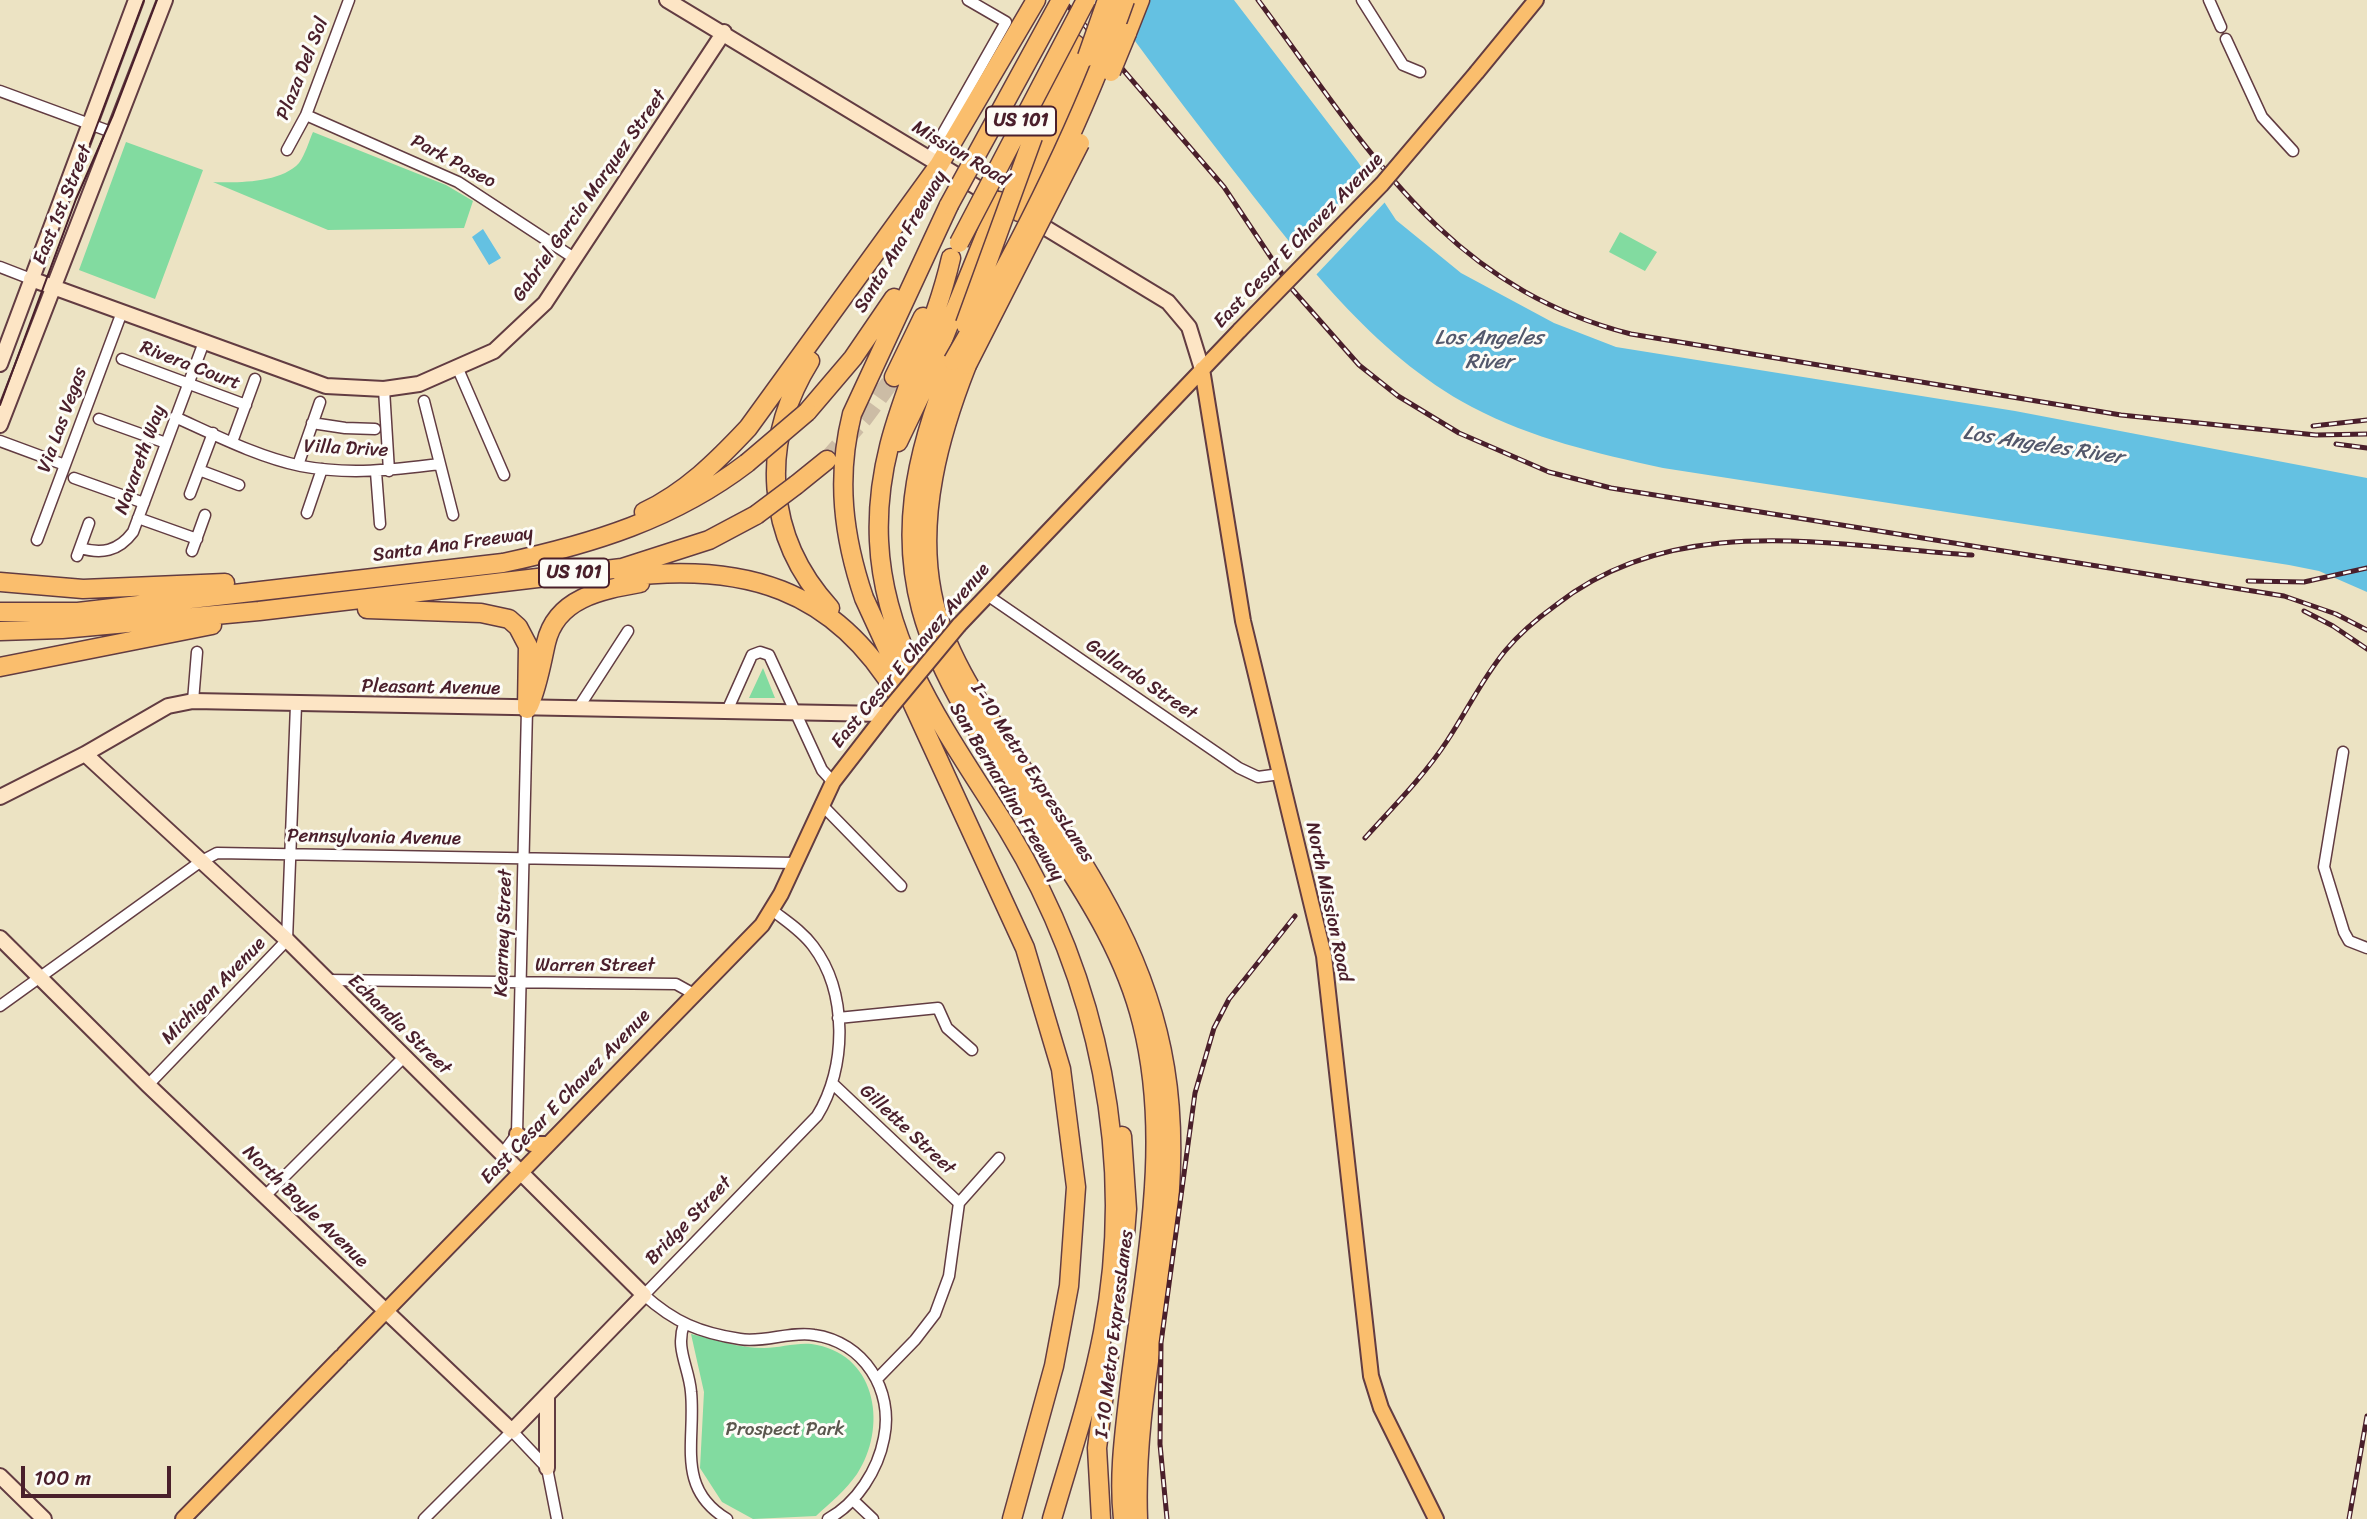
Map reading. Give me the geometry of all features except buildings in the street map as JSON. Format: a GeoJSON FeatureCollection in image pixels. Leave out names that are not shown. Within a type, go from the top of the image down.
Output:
{"type":"FeatureCollection","features":[{"type":"Feature","properties":{"kind":"highway"},"geometry":{"type":"LineString","coordinates":[[947,777],[884,672],[811,588],[794,558],[777,507],[775,471],[783,421],[802,374],[1036,0]]}},
{"type":"Feature","properties":{"kind":"highway","name":"Santa Ana Freeway"},"geometry":{"type":"LineString","coordinates":[[0,612],[78,612],[503,563],[561,550],[629,530],[673,510],[747,463],[807,412],[853,358],[887,310],[936,220],[949,205],[1061,0]]}},
{"type":"Feature","properties":{"kind":"highway"},"geometry":{"type":"LineString","coordinates":[[960,363],[988,253],[1033,137],[1075,44],[1088,0]]}},
{"type":"Feature","properties":{"kind":"highway","name":"US 101"},"geometry":{"type":"LineString","coordinates":[[894,377],[955,250],[1088,0]]}},
{"type":"Feature","properties":{"kind":"highway"},"geometry":{"type":"LineString","coordinates":[[1019,212],[1087,57],[1107,0]]}},
{"type":"Feature","properties":{"kind":"highway","name":"I-10 Metro ExpressLanes"},"geometry":{"type":"LineString","coordinates":[[1123,1519],[1122,1452],[1156,1173],[1157,1121],[1152,1070],[1128,979],[1108,933],[1088,898],[966,715],[945,677],[919,604],[914,581],[911,532],[916,478],[931,419],[1071,136],[1104,60],[1125,0]]}},
{"type":"Feature","properties":{"kind":"highway","name":"I-10 Metro ExpressLanes"},"geometry":{"type":"LineString","coordinates":[[1138,1519],[1139,1436],[1172,1163],[1165,1067],[1140,972],[1122,929],[981,706],[940,623],[928,559],[930,498],[960,363],[1057,194],[1140,0]]}},
{"type":"Feature","properties":{"kind":"highway"},"geometry":{"type":"LineString","coordinates":[[879,516],[902,430],[921,394],[999,201]]}},
{"type":"Feature","properties":{"kind":"highway"},"geometry":{"type":"LineString","coordinates":[[949,205],[852,414],[845,442],[842,494],[850,557],[864,598],[1025,948],[1061,1069],[1076,1187],[1069,1286],[1054,1366],[1012,1519]]}},
{"type":"Feature","properties":{"kind":"highway"},"geometry":{"type":"LineString","coordinates":[[561,550],[682,491],[718,460],[748,428],[881,248]]}},
{"type":"Feature","properties":{"kind":"highway","name":"San Bernardino Freeway"},"geometry":{"type":"LineString","coordinates":[[955,250],[943,294],[888,439],[879,516],[886,593],[907,659],[947,737],[1039,886],[1078,977],[1096,1040],[1108,1104],[1114,1170],[1114,1235],[1103,1332],[1052,1519]]}},
{"type":"Feature","properties":{"kind":"highway","name":"US 101"},"geometry":{"type":"LineString","coordinates":[[0,631],[62,629],[259,611],[622,568],[709,540],[756,515],[827,460]]}},
{"type":"Feature","properties":{"kind":"highway"},"geometry":{"type":"LineString","coordinates":[[382,598],[401,601],[654,573],[702,572],[777,587],[814,605],[855,636]]}},
{"type":"Feature","properties":{"kind":"highway"},"geometry":{"type":"LineString","coordinates":[[527,709],[538,685],[549,632],[568,606],[606,589],[702,572]]}},
{"type":"Feature","properties":{"kind":"highway"},"geometry":{"type":"LineString","coordinates":[[0,582],[83,589],[260,582],[292,586]]}},
{"type":"Feature","properties":{"kind":"highway"},"geometry":{"type":"LineString","coordinates":[[337,602],[359,609],[470,612],[509,620],[518,626],[528,646],[527,709]]}},
{"type":"Feature","properties":{"kind":"highway"},"geometry":{"type":"LineString","coordinates":[[0,667],[232,621],[259,611]]}},
{"type":"Feature","properties":{"kind":"highway"},"geometry":{"type":"LineString","coordinates":[[1078,977],[1106,1045],[1125,1159],[1124,1254],[1097,1448],[1101,1519]]}},
{"type":"Feature","properties":{"kind":"main road","name":"East 1st Street"},"geometry":{"type":"LineString","coordinates":[[0,364],[136,0]]}},
{"type":"Feature","properties":{"kind":"main road","name":"East 1st Street"},"geometry":{"type":"LineString","coordinates":[[0,425],[52,285],[165,0]]}},
{"type":"Feature","properties":{"kind":"main road","name":"Mission Road"},"geometry":{"type":"LineString","coordinates":[[667,0],[1168,302],[1189,327],[1202,369]]}},
{"type":"Feature","properties":{"kind":"main road","name":"East Cesar E Chavez Avenue"},"geometry":{"type":"LineString","coordinates":[[183,1519],[748,940],[772,910],[833,782],[888,710],[959,625],[1382,184],[1536,0]]}},
{"type":"Feature","properties":{"kind":"main road","name":"Gabriel Garcia Marquez Street"},"geometry":{"type":"LineString","coordinates":[[31,279],[326,386],[384,389],[419,384],[494,351],[545,303],[724,32]]}},
{"type":"Feature","properties":{"kind":"main road","name":"North Mission Road"},"geometry":{"type":"LineString","coordinates":[[1202,369],[1243,621],[1324,956],[1371,1376],[1381,1408],[1436,1519]]}},
{"type":"Feature","properties":{"kind":"main road","name":"Pleasant Avenue"},"geometry":{"type":"LineString","coordinates":[[0,797],[85,754],[168,706],[193,701],[796,713],[888,710]]}},
{"type":"Feature","properties":{"kind":"main road","name":"Echandia Street"},"geometry":{"type":"LineString","coordinates":[[85,754],[287,940],[644,1295]]}},
{"type":"Feature","properties":{"kind":"main road","name":"North Boyle Avenue"},"geometry":{"type":"LineString","coordinates":[[0,938],[148,1085],[512,1431]]}},
{"type":"Feature","properties":{"kind":"main road"},"geometry":{"type":"LineString","coordinates":[[517,1134],[532,1144],[547,1144]]}},
{"type":"Feature","properties":{"kind":"main road","name":"Bridge Street"},"geometry":{"type":"LineString","coordinates":[[512,1431],[644,1295]]}},
{"type":"Feature","properties":{"kind":"main road"},"geometry":{"type":"LineString","coordinates":[[547,1395],[547,1468]]}},
{"type":"Feature","properties":{"kind":"main road"},"geometry":{"type":"LineString","coordinates":[[0,1476],[44,1519]]}},
{"type":"Feature","properties":{"kind":"street","name":"Plaza Del Sol"},"geometry":{"type":"LineString","coordinates":[[288,150],[306,115],[349,0]]}},
{"type":"Feature","properties":{"kind":"street"},"geometry":{"type":"LineString","coordinates":[[934,162],[1006,22],[968,0]]}},
{"type":"Feature","properties":{"kind":"street"},"geometry":{"type":"LineString","coordinates":[[1362,0],[1403,65],[1420,72]]}},
{"type":"Feature","properties":{"kind":"street"},"geometry":{"type":"LineString","coordinates":[[2209,0],[2221,27]]}},
{"type":"Feature","properties":{"kind":"street"},"geometry":{"type":"LineString","coordinates":[[2226,39],[2262,117],[2294,151]]}},
{"type":"Feature","properties":{"kind":"street"},"geometry":{"type":"LineString","coordinates":[[0,91],[114,133]]}},
{"type":"Feature","properties":{"kind":"street","name":"Park Paseo"},"geometry":{"type":"LineString","coordinates":[[306,115],[458,182],[574,258]]}},
{"type":"Feature","properties":{"kind":"street"},"geometry":{"type":"LineString","coordinates":[[0,267],[31,279]]}},
{"type":"Feature","properties":{"kind":"street","name":"Via Las Vegas"},"geometry":{"type":"LineString","coordinates":[[37,540],[122,312]]}},
{"type":"Feature","properties":{"kind":"street","name":"Navareth Way"},"geometry":{"type":"LineString","coordinates":[[89,523],[78,552],[106,552],[128,539],[204,342]]}},
{"type":"Feature","properties":{"kind":"street","name":"Rivera Court"},"geometry":{"type":"LineString","coordinates":[[122,359],[246,405]]}},
{"type":"Feature","properties":{"kind":"street"},"geometry":{"type":"LineString","coordinates":[[458,369],[504,475]]}},
{"type":"Feature","properties":{"kind":"street"},"geometry":{"type":"LineString","coordinates":[[232,442],[256,379]]}},
{"type":"Feature","properties":{"kind":"street"},"geometry":{"type":"LineString","coordinates":[[384,389],[389,471]]}},
{"type":"Feature","properties":{"kind":"street"},"geometry":{"type":"LineString","coordinates":[[424,401],[453,515]]}},
{"type":"Feature","properties":{"kind":"street"},"geometry":{"type":"LineString","coordinates":[[298,465],[320,402]]}},
{"type":"Feature","properties":{"kind":"street","name":"Villa Drive"},"geometry":{"type":"LineString","coordinates":[[175,417],[232,442],[298,465],[376,472],[440,464]]}},
{"type":"Feature","properties":{"kind":"street"},"geometry":{"type":"LineString","coordinates":[[99,419],[166,443]]}},
{"type":"Feature","properties":{"kind":"street"},"geometry":{"type":"LineString","coordinates":[[312,423],[375,429]]}},
{"type":"Feature","properties":{"kind":"street"},"geometry":{"type":"LineString","coordinates":[[190,494],[213,433]]}},
{"type":"Feature","properties":{"kind":"street"},"geometry":{"type":"LineString","coordinates":[[0,441],[65,465]]}},
{"type":"Feature","properties":{"kind":"street"},"geometry":{"type":"LineString","coordinates":[[307,513],[322,469]]}},
{"type":"Feature","properties":{"kind":"street"},"geometry":{"type":"LineString","coordinates":[[199,470],[239,485]]}},
{"type":"Feature","properties":{"kind":"street"},"geometry":{"type":"LineString","coordinates":[[376,472],[380,524]]}},
{"type":"Feature","properties":{"kind":"street"},"geometry":{"type":"LineString","coordinates":[[74,478],[144,503]]}},
{"type":"Feature","properties":{"kind":"street"},"geometry":{"type":"LineString","coordinates":[[192,551],[205,515]]}},
{"type":"Feature","properties":{"kind":"street"},"geometry":{"type":"LineString","coordinates":[[138,518],[197,538]]}},
{"type":"Feature","properties":{"kind":"street","name":"Gallardo Street"},"geometry":{"type":"LineString","coordinates":[[987,595],[1238,768],[1258,777],[1280,774]]}},
{"type":"Feature","properties":{"kind":"street"},"geometry":{"type":"LineString","coordinates":[[577,710],[628,631]]}},
{"type":"Feature","properties":{"kind":"street"},"geometry":{"type":"LineString","coordinates":[[193,701],[197,652]]}},
{"type":"Feature","properties":{"kind":"street"},"geometry":{"type":"LineString","coordinates":[[726,711],[752,655],[760,652],[769,655],[775,663],[821,770],[833,782]]}},
{"type":"Feature","properties":{"kind":"street","name":"Michigan Avenue"},"geometry":{"type":"LineString","coordinates":[[148,1085],[287,940],[296,705]]}},
{"type":"Feature","properties":{"kind":"street","name":"Kearney Street"},"geometry":{"type":"LineString","coordinates":[[517,1134],[527,709]]}},
{"type":"Feature","properties":{"kind":"street"},"geometry":{"type":"LineString","coordinates":[[2343,752],[2324,867],[2344,932],[2349,941],[2367,948]]}},
{"type":"Feature","properties":{"kind":"street"},"geometry":{"type":"LineString","coordinates":[[821,804],[901,886]]}},
{"type":"Feature","properties":{"kind":"street","name":"Pennsylvania Avenue"},"geometry":{"type":"LineString","coordinates":[[0,1006],[200,862],[218,853],[795,863]]}},
{"type":"Feature","properties":{"kind":"street","name":"Bridge Street"},"geometry":{"type":"LineString","coordinates":[[644,1295],[817,1116],[832,1083],[838,1055],[835,993],[815,948],[804,935],[772,910]]}},
{"type":"Feature","properties":{"kind":"street","name":"Warren Street"},"geometry":{"type":"LineString","coordinates":[[325,980],[676,984],[694,993]]}},
{"type":"Feature","properties":{"kind":"street"},"geometry":{"type":"LineString","coordinates":[[838,1018],[938,1008],[947,1028],[972,1050]]}},
{"type":"Feature","properties":{"kind":"street"},"geometry":{"type":"LineString","coordinates":[[266,1195],[404,1057]]}},
{"type":"Feature","properties":{"kind":"street","name":"Gillette Street"},"geometry":{"type":"LineString","coordinates":[[832,1083],[958,1203]]}},
{"type":"Feature","properties":{"kind":"street"},"geometry":{"type":"LineString","coordinates":[[503,1153],[517,1134]]}},
{"type":"Feature","properties":{"kind":"street"},"geometry":{"type":"LineString","coordinates":[[877,1379],[915,1340],[935,1314],[949,1276],[958,1203],[999,1158]]}},
{"type":"Feature","properties":{"kind":"street","name":"Echandia Street"},"geometry":{"type":"LineString","coordinates":[[644,1295],[673,1320],[684,1324],[742,1339],[815,1335],[852,1350],[867,1363],[877,1379],[886,1408],[884,1438],[872,1472],[853,1500],[828,1519]]}},
{"type":"Feature","properties":{"kind":"street"},"geometry":{"type":"LineString","coordinates":[[684,1324],[679,1337],[691,1391],[690,1463],[693,1477],[716,1515],[727,1519]]}},
{"type":"Feature","properties":{"kind":"street","name":"Bridge Street"},"geometry":{"type":"LineString","coordinates":[[424,1519],[512,1431]]}},
{"type":"Feature","properties":{"kind":"street","name":"North Boyle Avenue"},"geometry":{"type":"LineString","coordinates":[[512,1431],[547,1468]]}},
{"type":"Feature","properties":{"kind":"street"},"geometry":{"type":"LineString","coordinates":[[547,1468],[556,1519]]}},
{"type":"Feature","properties":{"kind":"street"},"geometry":{"type":"LineString","coordinates":[[853,1500],[873,1519]]}},
{"type":"Feature","properties":{"kind":"green space"},"geometry":{"type":"Polygon","coordinates":[[[313,132],[446,185],[473,201],[464,228],[328,230],[213,182],[258,180],[291,170],[299,163],[313,132]]]}},
{"type":"Feature","properties":{"kind":"green space"},"geometry":{"type":"Polygon","coordinates":[[[126,142],[203,170],[155,299],[79,270],[126,142]]]}},
{"type":"Feature","properties":{"kind":"green space"},"geometry":{"type":"Polygon","coordinates":[[[1620,232],[1657,252],[1645,271],[1609,252],[1620,232]]]}},
{"type":"Feature","properties":{"kind":"green space"},"geometry":{"type":"Polygon","coordinates":[[[763,668],[775,698],[749,698],[763,668]]]}},
{"type":"Feature","properties":{"kind":"green space","name":"Prospect Park"},"geometry":{"type":"Polygon","coordinates":[[[691,1334],[755,1348],[817,1345],[837,1352],[853,1364],[864,1379],[871,1397],[874,1417],[866,1456],[853,1480],[816,1516],[753,1519],[722,1502],[700,1468],[704,1392],[691,1334]]]}},
{"type":"Feature","properties":{"kind":"water","name":"Los Angeles River"},"geometry":{"type":"Polygon","coordinates":[[[1106,0],[1234,0],[1358,162],[1396,220],[1461,273],[1554,323],[1616,347],[2015,411],[2367,478],[2367,592],[2319,571],[2289,565],[1663,468],[1565,444],[1495,418],[1436,385],[1402,360],[1340,301],[1285,237],[1152,65],[1106,0]]]}},
{"type":"Feature","properties":{"kind":"water"},"geometry":{"type":"Polygon","coordinates":[[[483,229],[501,258],[489,265],[472,237],[483,229]]]}},
{"type":"Feature","properties":{"kind":"pier"},"geometry":{"type":"Polygon","coordinates":[[[1370,174],[1387,200],[1315,276],[1293,252],[1370,174]]]}},
{"type":"Feature","properties":{"kind":"tunnel"},"geometry":{"type":"LineString","coordinates":[[827,460],[864,418],[894,377]]}},
{"type":"Feature","properties":{"kind":"tram line"},"geometry":{"type":"LineString","coordinates":[[90,144],[144,0]]}},
{"type":"Feature","properties":{"kind":"tram line"},"geometry":{"type":"LineString","coordinates":[[0,405],[76,199],[113,115],[157,0]]}},
{"type":"Feature","properties":{"kind":"railway"},"geometry":{"type":"LineString","coordinates":[[1063,0],[1224,187],[1292,289],[1359,365],[1398,396],[1459,433],[1549,472],[1611,488],[2284,596],[2336,614],[2367,630]]}},
{"type":"Feature","properties":{"kind":"railway"},"geometry":{"type":"LineString","coordinates":[[1258,0],[1335,107],[1414,203],[1459,245],[1509,282],[1565,312],[1631,334],[2121,415],[2316,435],[2367,434]]}},
{"type":"Feature","properties":{"kind":"railway"},"geometry":{"type":"LineString","coordinates":[[2313,426],[2367,420]]}},
{"type":"Feature","properties":{"kind":"railway"},"geometry":{"type":"LineString","coordinates":[[2336,444],[2367,448]]}},
{"type":"Feature","properties":{"kind":"railway"},"geometry":{"type":"LineString","coordinates":[[1365,838],[1438,754],[1510,645],[1549,610],[1603,575],[1652,556],[1704,545],[1756,541],[1810,542],[1972,555]]}},
{"type":"Feature","properties":{"kind":"railway"},"geometry":{"type":"LineString","coordinates":[[2248,581],[2304,582],[2367,568]]}},
{"type":"Feature","properties":{"kind":"railway"},"geometry":{"type":"LineString","coordinates":[[2304,611],[2333,626],[2367,649]]}},
{"type":"Feature","properties":{"kind":"railway"},"geometry":{"type":"LineString","coordinates":[[1167,1519],[1160,1444],[1161,1343],[1195,1093],[1214,1028],[1229,999],[1295,916]]}},
{"type":"Feature","properties":{"kind":"railway"},"geometry":{"type":"LineString","coordinates":[[2349,1519],[2367,1416]]}}]}
